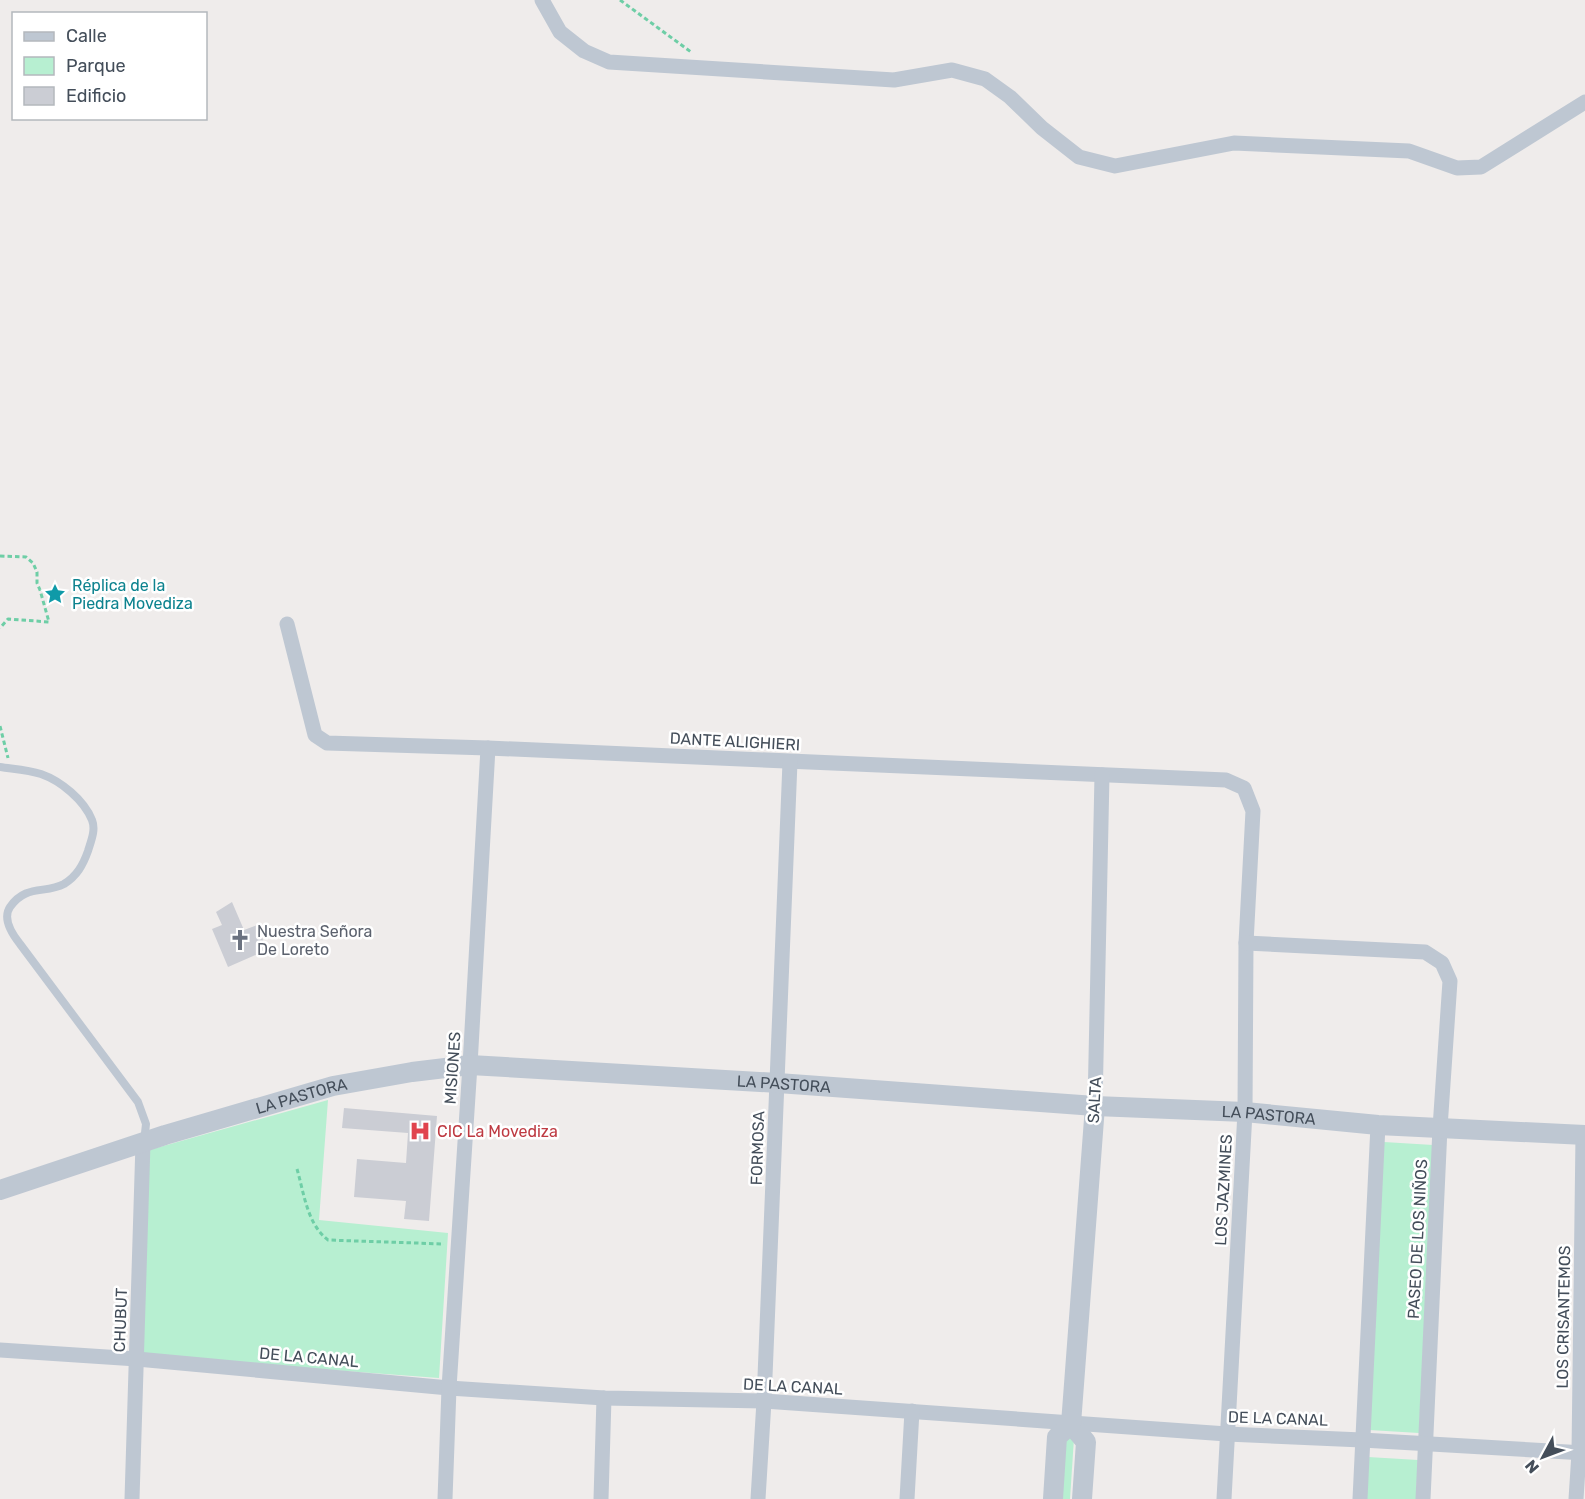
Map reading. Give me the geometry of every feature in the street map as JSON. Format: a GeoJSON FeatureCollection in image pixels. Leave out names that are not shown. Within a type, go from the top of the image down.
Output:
{"type":"FeatureCollection","features":[{"type":"Feature","properties":{"kind":"street"},"geometry":{"type":"LineString","coordinates":[[542,0],[560,32],[584,51],[609,62],[894,80],[952,70],[960,71],[985,79],[1010,97],[1042,128],[1079,158],[1115,166],[1234,143],[1409,152],[1456,168],[1481,167],[1585,102]]}},
{"type":"Feature","properties":{"kind":"street","name":"DANTE ALIGHIERI"},"geometry":{"type":"LineString","coordinates":[[287,624],[315,735],[327,743],[1226,780],[1244,788],[1253,811]]}},
{"type":"Feature","properties":{"kind":"street","name":"MISIONES"},"geometry":{"type":"LineString","coordinates":[[445,1499],[448,1388],[470,1065],[488,748]]}},
{"type":"Feature","properties":{"kind":"street","name":"FORMOSA"},"geometry":{"type":"LineString","coordinates":[[758,1499],[778,1083],[790,762]]}},
{"type":"Feature","properties":{"kind":"street","name":"SALTA"},"geometry":{"type":"LineString","coordinates":[[1053,1499],[1057,1437],[1071,1424],[1095,1106],[1102,775]]}},
{"type":"Feature","properties":{"kind":"street","name":"LOS JAZMINES"},"geometry":{"type":"LineString","coordinates":[[1224,1499],[1245,1112],[1246,942],[1253,811]]}},
{"type":"Feature","properties":{"kind":"street","name":"PASEO DE LOS NIÑOS"},"geometry":{"type":"LineString","coordinates":[[1246,942],[1425,952],[1442,963],[1450,981],[1440,1128],[1423,1499]]}},
{"type":"Feature","properties":{"kind":"street","name":"LA PASTORA"},"geometry":{"type":"LineString","coordinates":[[0,1190],[144,1143],[333,1086],[412,1072],[470,1065],[778,1083],[1095,1106],[1245,1112],[1378,1125],[1584,1135]]}},
{"type":"Feature","properties":{"kind":"street"},"geometry":{"type":"LineString","coordinates":[[1360,1499],[1378,1125]]}},
{"type":"Feature","properties":{"kind":"street","name":"LOS CRISANTEMOS"},"geometry":{"type":"LineString","coordinates":[[1576,1499],[1582,1453],[1584,1135]]}},
{"type":"Feature","properties":{"kind":"street","name":"CHUBUT"},"geometry":{"type":"LineString","coordinates":[[132,1499],[144,1143]]}},
{"type":"Feature","properties":{"kind":"street","name":"DE LA CANAL"},"geometry":{"type":"LineString","coordinates":[[0,1350],[137,1359],[448,1388],[604,1398],[764,1401],[1227,1434],[1582,1453]]}},
{"type":"Feature","properties":{"kind":"street"},"geometry":{"type":"LineString","coordinates":[[601,1499],[604,1398]]}},
{"type":"Feature","properties":{"kind":"street"},"geometry":{"type":"LineString","coordinates":[[907,1499],[912,1411]]}},
{"type":"Feature","properties":{"kind":"street"},"geometry":{"type":"LineString","coordinates":[[1071,1424],[1086,1442],[1082,1499]]}},
{"type":"Feature","properties":{"kind":"lane"},"geometry":{"type":"LineString","coordinates":[[0,767],[42,774],[66,787],[92,821],[93,837],[81,868],[62,885],[28,891],[8,909],[8,921],[11,932],[138,1102],[146,1124],[144,1143]]}},
{"type":"Feature","properties":{"kind":"path"},"geometry":{"type":"LineString","coordinates":[[620,0],[712,68]]}},
{"type":"Feature","properties":{"kind":"path"},"geometry":{"type":"LineString","coordinates":[[0,556],[26,557],[33,563],[49,622],[8,619],[0,628]]}},
{"type":"Feature","properties":{"kind":"path"},"geometry":{"type":"LineString","coordinates":[[0,726],[11,769]]}},
{"type":"Feature","properties":{"kind":"path"},"geometry":{"type":"LineString","coordinates":[[297,1169],[313,1224],[328,1240],[458,1244]]}},
{"type":"Feature","properties":{"kind":"green space"},"geometry":{"type":"Polygon","coordinates":[[[328,1100],[319,1220],[448,1233],[439,1378],[142,1356],[149,1150],[328,1100]]]}},
{"type":"Feature","properties":{"kind":"green space"},"geometry":{"type":"Polygon","coordinates":[[[1384,1142],[1433,1145],[1419,1433],[1369,1430],[1384,1142]]]}},
{"type":"Feature","properties":{"kind":"green space"},"geometry":{"type":"Polygon","coordinates":[[[1063,1437],[1074,1438],[1070,1499],[1059,1499],[1063,1437]]]}},
{"type":"Feature","properties":{"kind":"green space"},"geometry":{"type":"Polygon","coordinates":[[[1368,1457],[1418,1460],[1416,1499],[1366,1499],[1368,1457]]]}},
{"type":"Feature","properties":{"kind":"building","name":"Nuestra Señora De Loreto"},"geometry":{"type":"Polygon","coordinates":[[[232,902],[244,930],[257,925],[267,950],[228,967],[212,929],[222,925],[216,912],[232,902]]]}},
{"type":"Feature","properties":{"kind":"building","name":"CIC La Movediza"},"geometry":{"type":"Polygon","coordinates":[[[344,1108],[437,1116],[429,1221],[404,1219],[406,1201],[354,1197],[357,1159],[406,1163],[408,1133],[342,1128],[344,1108]]]}},
{"type":"Feature","properties":{"kind":"place","name":"Réplica de la Piedra Movediza"},"geometry":{"type":"Point","coordinates":[55,594]}},
{"type":"Feature","properties":{"kind":"place","name":"Nuestra Señora De Loreto"},"geometry":{"type":"Point","coordinates":[240,940]}},
{"type":"Feature","properties":{"kind":"place","name":"CIC La Movediza"},"geometry":{"type":"Point","coordinates":[420,1131]}}]}
